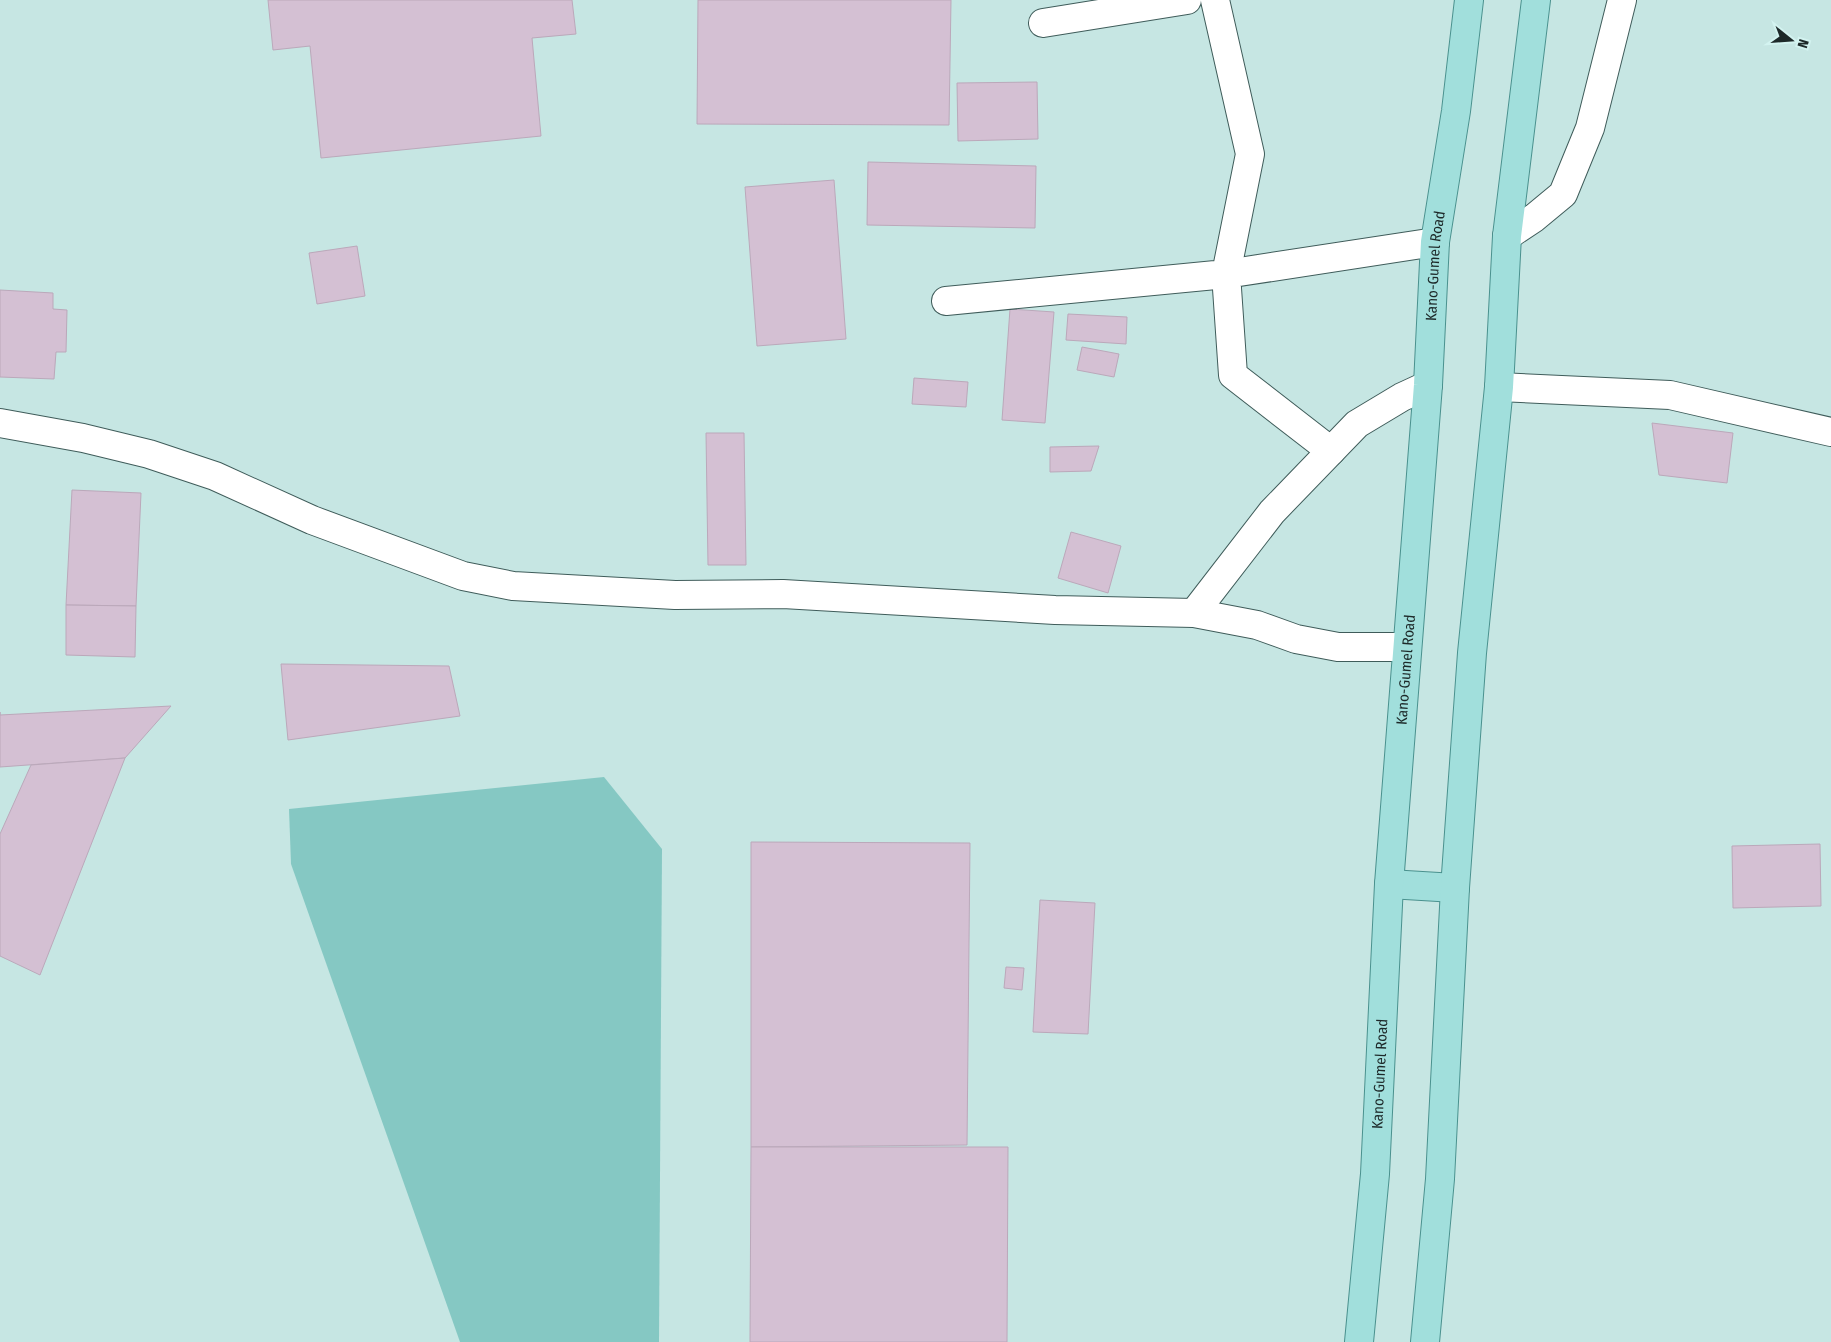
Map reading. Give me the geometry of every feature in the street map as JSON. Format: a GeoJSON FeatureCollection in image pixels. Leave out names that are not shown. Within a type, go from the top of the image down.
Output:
{"type":"FeatureCollection","features":[{"type":"Feature","properties":{"kind":"main road","name":"Kano-Gumel Road"},"geometry":{"type":"LineString","coordinates":[[1359,1342],[1374,1174],[1389,884],[1406,647],[1428,385],[1435,242],[1456,111],[1469,0]]}},
{"type":"Feature","properties":{"kind":"main road"},"geometry":{"type":"LineString","coordinates":[[1425,1342],[1440,1179],[1455,888],[1472,653],[1499,387],[1507,236],[1536,0]]}},
{"type":"Feature","properties":{"kind":"main road"},"geometry":{"type":"LineString","coordinates":[[1389,884],[1455,888]]}},
{"type":"Feature","properties":{"kind":"street"},"geometry":{"type":"LineString","coordinates":[[1043,23],[1187,0]]}},
{"type":"Feature","properties":{"kind":"street"},"geometry":{"type":"LineString","coordinates":[[1215,0],[1250,154],[1226,274],[1233,375],[1331,451]]}},
{"type":"Feature","properties":{"kind":"street"},"geometry":{"type":"LineString","coordinates":[[1507,236],[1534,218],[1563,194],[1590,128],[1622,0]]}},
{"type":"Feature","properties":{"kind":"street"},"geometry":{"type":"LineString","coordinates":[[946,301],[1226,274],[1435,242]]}},
{"type":"Feature","properties":{"kind":"street"},"geometry":{"type":"LineString","coordinates":[[1194,613],[1272,512],[1357,424],[1402,397],[1428,385]]}},
{"type":"Feature","properties":{"kind":"street"},"geometry":{"type":"LineString","coordinates":[[1499,387],[1670,394],[1831,432]]}},
{"type":"Feature","properties":{"kind":"street"},"geometry":{"type":"LineString","coordinates":[[0,423],[83,438],[149,454],[215,476],[312,520],[463,576],[513,586],[675,595],[783,594],[1054,610],[1194,613],[1257,625],[1296,639],[1338,646],[1406,647]]}},
{"type":"Feature","properties":{"kind":"shaded area"},"geometry":{"type":"Polygon","coordinates":[[[604,777],[662,849],[659,1342],[460,1342],[291,864],[289,809],[604,777]]]}},
{"type":"Feature","properties":{"kind":"building"},"geometry":{"type":"Polygon","coordinates":[[[268,0],[572,0],[576,34],[532,38],[541,136],[321,158],[310,46],[273,50],[268,0]]]}},
{"type":"Feature","properties":{"kind":"building"},"geometry":{"type":"Polygon","coordinates":[[[698,0],[951,0],[949,125],[697,124],[698,0]]]}},
{"type":"Feature","properties":{"kind":"building"},"geometry":{"type":"Polygon","coordinates":[[[1037,82],[1038,139],[958,141],[957,83],[1037,82]]]}},
{"type":"Feature","properties":{"kind":"building"},"geometry":{"type":"Polygon","coordinates":[[[868,162],[1036,166],[1035,228],[867,225],[868,162]]]}},
{"type":"Feature","properties":{"kind":"building"},"geometry":{"type":"Polygon","coordinates":[[[834,180],[846,339],[757,346],[745,187],[834,180]]]}},
{"type":"Feature","properties":{"kind":"building"},"geometry":{"type":"Polygon","coordinates":[[[357,246],[365,296],[317,304],[309,253],[357,246]]]}},
{"type":"Feature","properties":{"kind":"building"},"geometry":{"type":"Polygon","coordinates":[[[0,290],[53,293],[53,309],[67,310],[66,352],[56,352],[54,379],[0,377],[0,290]]]}},
{"type":"Feature","properties":{"kind":"building"},"geometry":{"type":"Polygon","coordinates":[[[1010,309],[1054,312],[1045,423],[1002,420],[1010,309]]]}},
{"type":"Feature","properties":{"kind":"building"},"geometry":{"type":"Polygon","coordinates":[[[1068,314],[1127,317],[1126,344],[1066,340],[1068,314]]]}},
{"type":"Feature","properties":{"kind":"building"},"geometry":{"type":"Polygon","coordinates":[[[1082,347],[1119,354],[1114,377],[1077,370],[1082,347]]]}},
{"type":"Feature","properties":{"kind":"building"},"geometry":{"type":"Polygon","coordinates":[[[914,378],[968,382],[966,407],[912,404],[914,378]]]}},
{"type":"Feature","properties":{"kind":"building"},"geometry":{"type":"Polygon","coordinates":[[[1652,423],[1733,433],[1727,483],[1659,475],[1652,423]]]}},
{"type":"Feature","properties":{"kind":"building"},"geometry":{"type":"Polygon","coordinates":[[[706,433],[744,433],[746,565],[708,565],[706,433]]]}},
{"type":"Feature","properties":{"kind":"building"},"geometry":{"type":"Polygon","coordinates":[[[1099,446],[1091,471],[1050,472],[1050,447],[1099,446]]]}},
{"type":"Feature","properties":{"kind":"building"},"geometry":{"type":"Polygon","coordinates":[[[72,490],[141,493],[136,606],[66,605],[72,490]]]}},
{"type":"Feature","properties":{"kind":"building"},"geometry":{"type":"Polygon","coordinates":[[[1071,532],[1121,546],[1108,593],[1058,578],[1071,532]]]}},
{"type":"Feature","properties":{"kind":"building"},"geometry":{"type":"Polygon","coordinates":[[[66,605],[136,606],[135,657],[66,655],[66,605]]]}},
{"type":"Feature","properties":{"kind":"building"},"geometry":{"type":"Polygon","coordinates":[[[281,664],[449,666],[460,716],[288,740],[281,664]]]}},
{"type":"Feature","properties":{"kind":"building"},"geometry":{"type":"Polygon","coordinates":[[[171,706],[125,758],[0,767],[0,715],[171,706]]]}},
{"type":"Feature","properties":{"kind":"building"},"geometry":{"type":"Polygon","coordinates":[[[125,758],[40,975],[0,956],[0,834],[31,765],[125,758]]]}},
{"type":"Feature","properties":{"kind":"building"},"geometry":{"type":"Polygon","coordinates":[[[751,842],[970,843],[967,1145],[751,1147],[751,842]]]}},
{"type":"Feature","properties":{"kind":"building"},"geometry":{"type":"Polygon","coordinates":[[[1820,844],[1821,906],[1733,908],[1732,846],[1820,844]]]}},
{"type":"Feature","properties":{"kind":"building"},"geometry":{"type":"Polygon","coordinates":[[[1040,900],[1095,903],[1088,1034],[1033,1032],[1040,900]]]}},
{"type":"Feature","properties":{"kind":"building"},"geometry":{"type":"Polygon","coordinates":[[[1006,967],[1024,968],[1022,990],[1004,988],[1006,967]]]}},
{"type":"Feature","properties":{"kind":"building"},"geometry":{"type":"Polygon","coordinates":[[[751,1147],[1008,1147],[1007,1342],[750,1342],[751,1147]]]}}]}
